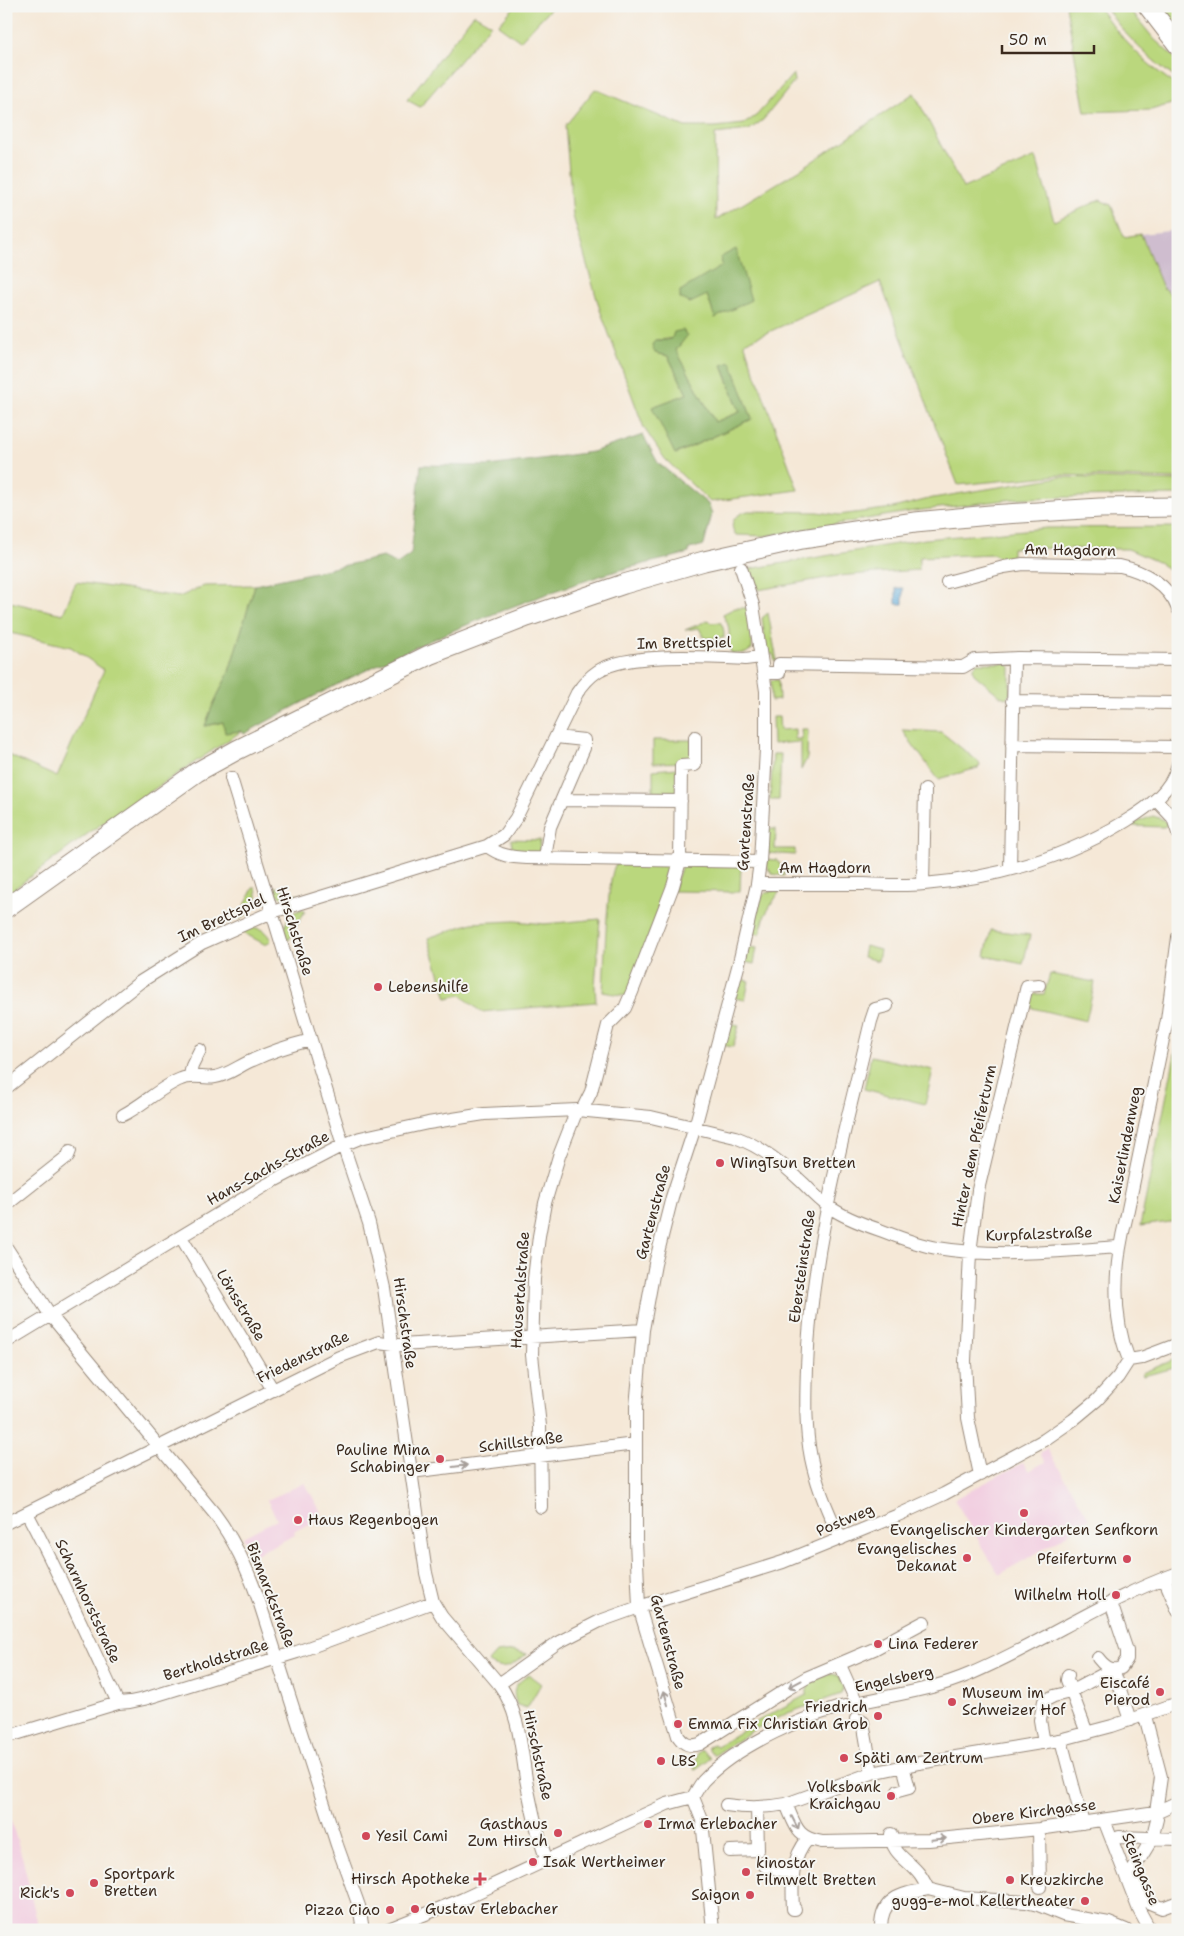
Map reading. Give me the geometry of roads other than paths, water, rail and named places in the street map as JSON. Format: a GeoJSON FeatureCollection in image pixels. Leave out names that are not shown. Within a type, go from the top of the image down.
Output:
{"type":"FeatureCollection","features":[{"type":"Feature","properties":{"kind":"main road"},"geometry":{"type":"LineString","coordinates":[[1148,6],[1178,45]]}},
{"type":"Feature","properties":{"kind":"main road"},"geometry":{"type":"LineString","coordinates":[[6,908],[118,827],[236,750],[430,655],[527,617],[624,584],[704,561],[765,547],[915,522],[1100,508],[1178,507]]}},
{"type":"Feature","properties":{"kind":"street","name":"Am Hagdorn"},"geometry":{"type":"LineString","coordinates":[[947,582],[1023,564],[1120,566],[1132,568],[1146,574],[1157,582],[1167,592],[1178,609]]}},
{"type":"Feature","properties":{"kind":"street","name":"Gartenstraße"},"geometry":{"type":"LineString","coordinates":[[741,568],[753,605],[766,691],[766,743],[760,862],[757,884],[739,963],[695,1127],[663,1230],[643,1330],[635,1444],[639,1606],[678,1736],[682,1742],[689,1746],[700,1744],[787,1689],[840,1665]]}},
{"type":"Feature","properties":{"kind":"street","name":"Im Brettspiel"},"geometry":{"type":"LineString","coordinates":[[6,1088],[104,1010],[170,961],[202,943],[272,912],[487,846],[504,835],[516,818],[577,693],[586,679],[598,670],[613,664],[640,658],[745,659],[761,657]]}},
{"type":"Feature","properties":{"kind":"street"},"geometry":{"type":"LineString","coordinates":[[1010,869],[1014,659]]}},
{"type":"Feature","properties":{"kind":"street"},"geometry":{"type":"LineString","coordinates":[[763,673],[779,673],[779,664],[963,667],[975,660],[1178,660]]}},
{"type":"Feature","properties":{"kind":"street"},"geometry":{"type":"LineString","coordinates":[[1012,701],[1178,703]]}},
{"type":"Feature","properties":{"kind":"street"},"geometry":{"type":"LineString","coordinates":[[545,858],[550,827],[584,748],[584,740],[556,737]]}},
{"type":"Feature","properties":{"kind":"street"},"geometry":{"type":"LineString","coordinates":[[680,860],[681,766],[695,765],[695,738]]}},
{"type":"Feature","properties":{"kind":"street"},"geometry":{"type":"LineString","coordinates":[[1012,745],[1178,747]]}},
{"type":"Feature","properties":{"kind":"street","name":"Am Hagdorn"},"geometry":{"type":"LineString","coordinates":[[757,884],[923,884],[976,877],[1010,869],[1072,850],[1103,835],[1137,814],[1156,800],[1169,786],[1178,764]]}},
{"type":"Feature","properties":{"kind":"street","name":"Hirschstraße"},"geometry":{"type":"LineString","coordinates":[[231,778],[376,1248],[384,1288],[426,1573],[432,1602],[442,1617],[507,1696],[513,1711],[536,1823],[547,1860]]}},
{"type":"Feature","properties":{"kind":"street"},"geometry":{"type":"LineString","coordinates":[[923,884],[925,790]]}},
{"type":"Feature","properties":{"kind":"street"},"geometry":{"type":"LineString","coordinates":[[562,800],[681,802]]}},
{"type":"Feature","properties":{"kind":"street"},"geometry":{"type":"LineString","coordinates":[[1156,800],[1173,818],[1178,832]]}},
{"type":"Feature","properties":{"kind":"street"},"geometry":{"type":"LineString","coordinates":[[487,846],[495,853],[506,857],[760,862]]}},
{"type":"Feature","properties":{"kind":"street","name":"Hausertalstraße"},"geometry":{"type":"LineString","coordinates":[[541,1507],[540,1426],[532,1354],[534,1279],[543,1210],[559,1156],[579,1110],[591,1092],[608,1026],[624,1008],[632,992],[680,860]]}},
{"type":"Feature","properties":{"kind":"street","name":"Kaiserlindenweg"},"geometry":{"type":"LineString","coordinates":[[1129,1360],[1119,1327],[1116,1270],[1119,1246],[1167,1020],[1178,937]]}},
{"type":"Feature","properties":{"kind":"street","name":"Hinter dem Pfeiferturm"},"geometry":{"type":"LineString","coordinates":[[980,1475],[968,1418],[966,1388],[966,1315],[970,1253],[978,1190],[1027,986],[1039,985]]}},
{"type":"Feature","properties":{"kind":"street","name":"Ebersteinstraße"},"geometry":{"type":"LineString","coordinates":[[841,1539],[821,1496],[807,1432],[806,1408],[811,1305],[834,1175],[875,1009],[887,1006]]}},
{"type":"Feature","properties":{"kind":"street"},"geometry":{"type":"LineString","coordinates":[[122,1115],[135,1109],[179,1079],[190,1076],[215,1077],[229,1073],[268,1053],[311,1040]]}},
{"type":"Feature","properties":{"kind":"street"},"geometry":{"type":"LineString","coordinates":[[190,1076],[192,1066],[200,1050]]}},
{"type":"Feature","properties":{"kind":"street","name":"Hans-Sachs-Straße"},"geometry":{"type":"LineString","coordinates":[[6,1342],[266,1185],[343,1145],[379,1134],[455,1118],[520,1112],[579,1110],[652,1117],[695,1127]]}},
{"type":"Feature","properties":{"kind":"street","name":"Kurpfalzstraße"},"geometry":{"type":"LineString","coordinates":[[695,1127],[742,1139],[768,1154],[788,1169],[828,1206],[858,1222],[906,1240],[935,1248],[970,1253],[1041,1252],[1119,1246]]}},
{"type":"Feature","properties":{"kind":"street"},"geometry":{"type":"LineString","coordinates":[[6,1205],[68,1156],[70,1151]]}},
{"type":"Feature","properties":{"kind":"street","name":"Lönsstraße"},"geometry":{"type":"LineString","coordinates":[[181,1237],[273,1390]]}},
{"type":"Feature","properties":{"kind":"street","name":"Bismarckstraße"},"geometry":{"type":"LineString","coordinates":[[6,1247],[51,1316],[231,1536],[247,1570],[277,1658],[337,1846],[359,1906],[363,1930]]}},
{"type":"Feature","properties":{"kind":"street","name":"Friedenstraße"},"geometry":{"type":"LineString","coordinates":[[6,1523],[361,1347],[379,1342],[401,1345],[643,1330]]}},
{"type":"Feature","properties":{"kind":"street"},"geometry":{"type":"LineString","coordinates":[[1129,1360],[1141,1358],[1178,1344]]}},
{"type":"Feature","properties":{"kind":"street","name":"Postweg"},"geometry":{"type":"LineString","coordinates":[[499,1684],[557,1643],[600,1621],[639,1606],[690,1592],[783,1562],[944,1494],[1044,1440],[1073,1420],[1097,1400],[1118,1377],[1129,1360]]}},
{"type":"Feature","properties":{"kind":"street","name":"Schillstraße"},"geometry":{"type":"LineString","coordinates":[[412,1472],[635,1444]]}},
{"type":"Feature","properties":{"kind":"street","name":"Scharnhorststraße"},"geometry":{"type":"LineString","coordinates":[[27,1513],[50,1557],[73,1610],[118,1703]]}},
{"type":"Feature","properties":{"kind":"street","name":"Engelsberg"},"geometry":{"type":"LineString","coordinates":[[693,1797],[703,1782],[714,1772],[754,1744],[800,1721],[857,1703],[922,1690],[962,1678],[986,1668],[1111,1603],[1178,1573]]}},
{"type":"Feature","properties":{"kind":"street"},"geometry":{"type":"LineString","coordinates":[[1164,1578],[1178,1611]]}},
{"type":"Feature","properties":{"kind":"street","name":"Bertholdstraße"},"geometry":{"type":"LineString","coordinates":[[6,1737],[118,1703],[144,1699],[277,1658],[432,1602]]}},
{"type":"Feature","properties":{"kind":"street"},"geometry":{"type":"LineString","coordinates":[[1107,1624],[1111,1603]]}},
{"type":"Feature","properties":{"kind":"street"},"geometry":{"type":"LineString","coordinates":[[1044,1743],[1040,1720],[1043,1699],[1071,1691],[1113,1670],[1121,1668],[1125,1664],[1127,1651],[1111,1603]]}},
{"type":"Feature","properties":{"kind":"street"},"geometry":{"type":"LineString","coordinates":[[857,1703],[840,1665],[924,1622]]}},
{"type":"Feature","properties":{"kind":"street"},"geometry":{"type":"LineString","coordinates":[[1098,1658],[1106,1667],[1113,1670],[1130,1720]]}},
{"type":"Feature","properties":{"kind":"street"},"geometry":{"type":"LineString","coordinates":[[1066,1677],[1087,1733]]}},
{"type":"Feature","properties":{"kind":"street"},"geometry":{"type":"LineString","coordinates":[[726,1805],[757,1807],[786,1804],[872,1773],[903,1766],[1062,1740],[1145,1716],[1178,1703]]}},
{"type":"Feature","properties":{"kind":"street"},"geometry":{"type":"LineString","coordinates":[[1145,1716],[1161,1777],[1152,1839],[1133,1870],[1145,1901],[1162,1908],[1178,1902]]}},
{"type":"Feature","properties":{"kind":"street"},"geometry":{"type":"LineString","coordinates":[[856,1719],[862,1722],[872,1773]]}},
{"type":"Feature","properties":{"kind":"street"},"geometry":{"type":"LineString","coordinates":[[1062,1740],[1083,1823]]}},
{"type":"Feature","properties":{"kind":"street"},"geometry":{"type":"LineString","coordinates":[[898,1791],[909,1788],[903,1766]]}},
{"type":"Feature","properties":{"kind":"street"},"geometry":{"type":"LineString","coordinates":[[386,1930],[445,1907],[667,1804],[693,1797],[702,1820],[713,1930]]}},
{"type":"Feature","properties":{"kind":"street","name":"Obere Kirchgasse"},"geometry":{"type":"LineString","coordinates":[[805,1844],[891,1836],[929,1840],[1156,1815],[1178,1802]]}},
{"type":"Feature","properties":{"kind":"street"},"geometry":{"type":"LineString","coordinates":[[786,1804],[805,1844],[792,1873],[793,1909],[795,1909]]}},
{"type":"Feature","properties":{"kind":"street"},"geometry":{"type":"LineString","coordinates":[[757,1807],[764,1860]]}},
{"type":"Feature","properties":{"kind":"street","name":"Steingasse"},"geometry":{"type":"LineString","coordinates":[[1104,1820],[1139,1910],[1150,1930]]}},
{"type":"Feature","properties":{"kind":"street"},"geometry":{"type":"LineString","coordinates":[[1039,1828],[1040,1887]]}},
{"type":"Feature","properties":{"kind":"street"},"geometry":{"type":"LineString","coordinates":[[891,1836],[895,1850],[920,1874],[928,1889]]}},
{"type":"Feature","properties":{"kind":"street"},"geometry":{"type":"LineString","coordinates":[[1119,1837],[1178,1839]]}},
{"type":"Feature","properties":{"kind":"street"},"geometry":{"type":"LineString","coordinates":[[730,1851],[764,1860],[792,1873]]}},
{"type":"Feature","properties":{"kind":"street"},"geometry":{"type":"LineString","coordinates":[[881,1930],[881,1921],[886,1905],[896,1897],[928,1889],[973,1899],[1038,1904],[1063,1915],[1109,1923],[1126,1930]]}},
{"type":"Feature","properties":{"kind":"water"},"geometry":{"type":"Polygon","coordinates":[[[896,588],[903,588],[903,604],[896,604],[896,588]]]}},
{"type":"Feature","properties":{"kind":"place","name":"Lebenshilfe"},"geometry":{"type":"Point","coordinates":[378,987]}},
{"type":"Feature","properties":{"kind":"place","name":"WingTsun Bretten"},"geometry":{"type":"Point","coordinates":[720,1163]}},
{"type":"Feature","properties":{"kind":"place","name":"Pauline Mina Schabinger"},"geometry":{"type":"Point","coordinates":[440,1459]}},
{"type":"Feature","properties":{"kind":"place","name":"Evangelischer Kindergarten Senfkorn"},"geometry":{"type":"Point","coordinates":[1024,1513]}},
{"type":"Feature","properties":{"kind":"place","name":"Haus Regenbogen"},"geometry":{"type":"Point","coordinates":[298,1520]}},
{"type":"Feature","properties":{"kind":"place","name":"Evangelisches Dekanat"},"geometry":{"type":"Point","coordinates":[967,1558]}},
{"type":"Feature","properties":{"kind":"place","name":"Pfeiferturm"},"geometry":{"type":"Point","coordinates":[1127,1559]}},
{"type":"Feature","properties":{"kind":"place","name":"Wilhelm Holl"},"geometry":{"type":"Point","coordinates":[1116,1595]}},
{"type":"Feature","properties":{"kind":"place","name":"Lina Federer"},"geometry":{"type":"Point","coordinates":[878,1644]}},
{"type":"Feature","properties":{"kind":"place","name":"Eiscafé Pierod"},"geometry":{"type":"Point","coordinates":[1160,1692]}},
{"type":"Feature","properties":{"kind":"place","name":"Museum im Schweizer Hof"},"geometry":{"type":"Point","coordinates":[952,1702]}},
{"type":"Feature","properties":{"kind":"place","name":"Friedrich Christian Grob"},"geometry":{"type":"Point","coordinates":[878,1716]}},
{"type":"Feature","properties":{"kind":"place","name":"Emma Fix"},"geometry":{"type":"Point","coordinates":[678,1724]}},
{"type":"Feature","properties":{"kind":"place","name":"Späti am Zentrum"},"geometry":{"type":"Point","coordinates":[844,1758]}},
{"type":"Feature","properties":{"kind":"place","name":"LBS"},"geometry":{"type":"Point","coordinates":[661,1761]}},
{"type":"Feature","properties":{"kind":"place","name":"Volksbank Kraichgau"},"geometry":{"type":"Point","coordinates":[891,1796]}},
{"type":"Feature","properties":{"kind":"place","name":"Irma Erlebacher"},"geometry":{"type":"Point","coordinates":[648,1824]}},
{"type":"Feature","properties":{"kind":"place","name":"Gasthaus Zum Hirsch"},"geometry":{"type":"Point","coordinates":[558,1833]}},
{"type":"Feature","properties":{"kind":"place","name":"Yesil Cami"},"geometry":{"type":"Point","coordinates":[366,1836]}},
{"type":"Feature","properties":{"kind":"place","name":"Isak Wertheimer"},"geometry":{"type":"Point","coordinates":[533,1862]}},
{"type":"Feature","properties":{"kind":"place","name":"kinostar Filmwelt Bretten"},"geometry":{"type":"Point","coordinates":[746,1872]}},
{"type":"Feature","properties":{"kind":"place","name":"Hirsch Apotheke"},"geometry":{"type":"Point","coordinates":[480,1879]}},
{"type":"Feature","properties":{"kind":"place","name":"Kreuzkirche"},"geometry":{"type":"Point","coordinates":[1010,1880]}},
{"type":"Feature","properties":{"kind":"place","name":"Sportpark Bretten"},"geometry":{"type":"Point","coordinates":[94,1883]}},
{"type":"Feature","properties":{"kind":"place","name":"Rick's"},"geometry":{"type":"Point","coordinates":[70,1893]}},
{"type":"Feature","properties":{"kind":"place","name":"Saigon"},"geometry":{"type":"Point","coordinates":[750,1895]}},
{"type":"Feature","properties":{"kind":"place","name":"gugg-e-mol Kellertheater"},"geometry":{"type":"Point","coordinates":[1085,1901]}},
{"type":"Feature","properties":{"kind":"place","name":"Gustav Erlebacher"},"geometry":{"type":"Point","coordinates":[415,1909]}},
{"type":"Feature","properties":{"kind":"place","name":"Pizza Ciao"},"geometry":{"type":"Point","coordinates":[390,1910]}}]}
